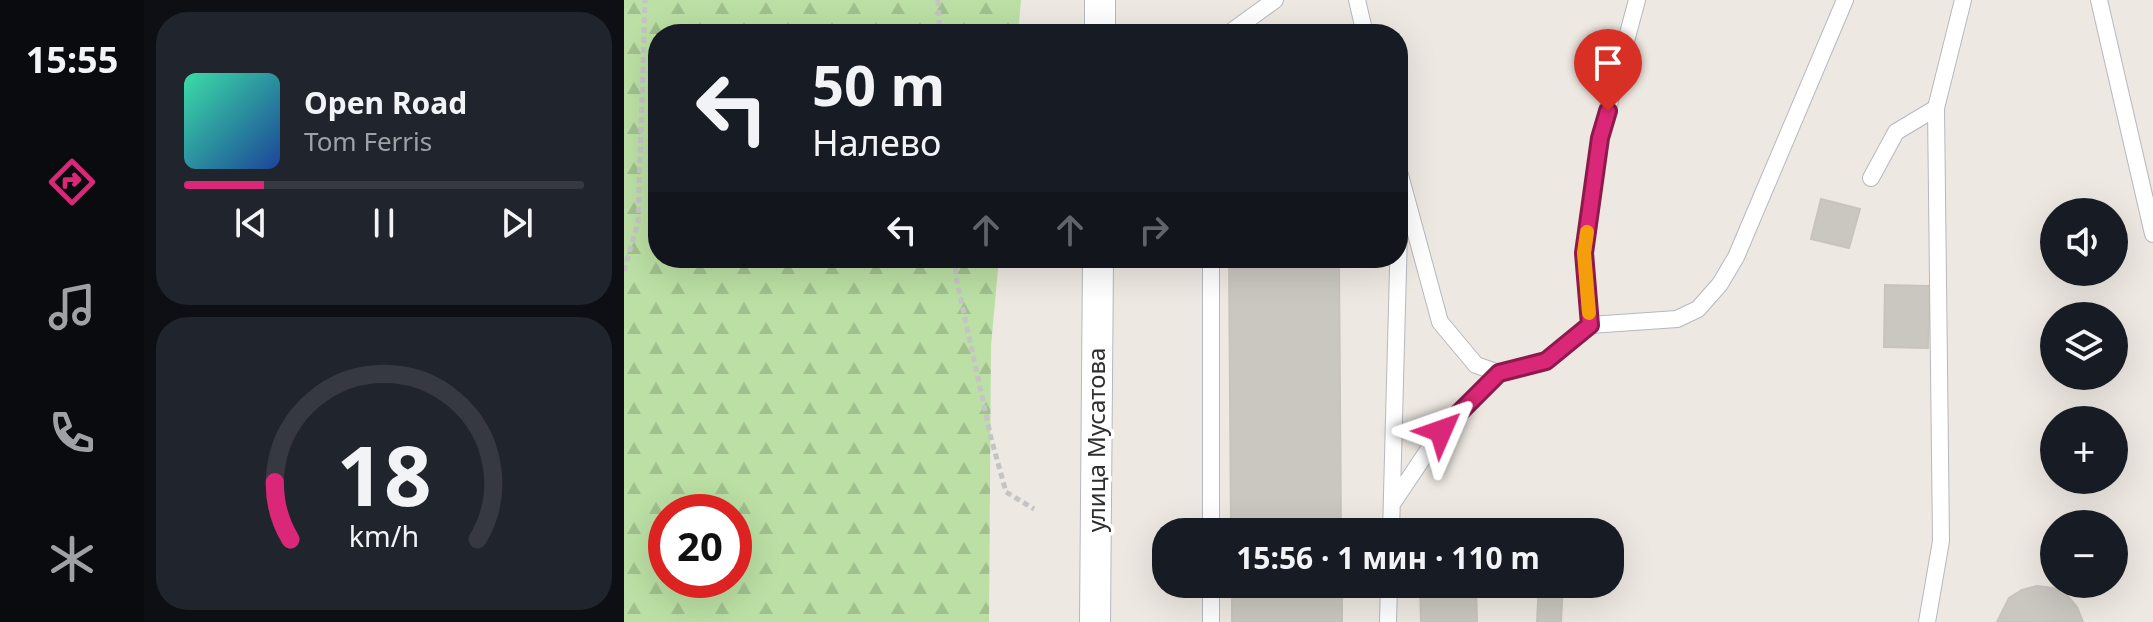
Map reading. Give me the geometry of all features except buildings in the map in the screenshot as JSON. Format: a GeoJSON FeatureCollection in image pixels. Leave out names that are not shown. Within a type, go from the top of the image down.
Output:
{"type":"FeatureCollection","features":[{"type":"Feature","properties":{"kind":"street"},"geometry":{"type":"LineString","coordinates":[[1100,0],[1100,24]]}},
{"type":"Feature","properties":{"kind":"street","name":"улица Мусатова"},"geometry":{"type":"LineString","coordinates":[[1095,622],[1098,268]]}},
{"type":"Feature","properties":{"kind":"lane"},"geometry":{"type":"LineString","coordinates":[[1242,24],[1275,0]]}},
{"type":"Feature","properties":{"kind":"lane"},"geometry":{"type":"LineString","coordinates":[[1357,0],[1363,24]]}},
{"type":"Feature","properties":{"kind":"lane"},"geometry":{"type":"LineString","coordinates":[[1590,325],[1584,253],[1600,138],[1637,0]]}},
{"type":"Feature","properties":{"kind":"lane"},"geometry":{"type":"LineString","coordinates":[[1392,504],[1441,431],[1499,373],[1546,361],[1590,325],[1677,319],[1698,309],[1720,284],[1736,257],[1845,0]]}},
{"type":"Feature","properties":{"kind":"lane"},"geometry":{"type":"LineString","coordinates":[[1927,622],[1941,541],[1936,108],[1963,0]]}},
{"type":"Feature","properties":{"kind":"lane"},"geometry":{"type":"LineString","coordinates":[[2099,0],[2153,234]]}},
{"type":"Feature","properties":{"kind":"lane"},"geometry":{"type":"LineString","coordinates":[[1871,178],[1896,132],[1936,108]]}},
{"type":"Feature","properties":{"kind":"lane"},"geometry":{"type":"LineString","coordinates":[[1408,203],[1440,322],[1476,365],[1499,373]]}},
{"type":"Feature","properties":{"kind":"lane"},"geometry":{"type":"LineString","coordinates":[[1211,268],[1211,518]]}},
{"type":"Feature","properties":{"kind":"lane"},"geometry":{"type":"LineString","coordinates":[[1392,518],[1397,268]]}},
{"type":"Feature","properties":{"kind":"lane"},"geometry":{"type":"LineString","coordinates":[[1211,598],[1211,622]]}},
{"type":"Feature","properties":{"kind":"lane"},"geometry":{"type":"LineString","coordinates":[[1388,622],[1389,598]]}},
{"type":"Feature","properties":{"kind":"path"},"geometry":{"type":"LineString","coordinates":[[624,271],[638,222],[645,0]]}},
{"type":"Feature","properties":{"kind":"path"},"geometry":{"type":"LineString","coordinates":[[938,0],[939,24]]}},
{"type":"Feature","properties":{"kind":"path"},"geometry":{"type":"LineString","coordinates":[[957,268],[991,438],[1006,492],[1034,509]]}},
{"type":"Feature","properties":{"kind":"green space"},"geometry":{"type":"Polygon","coordinates":[[[624,0],[1021,0],[1019,24],[648,24],[648,268],[998,268],[991,346],[989,622],[624,622],[624,0]]]}},
{"type":"Feature","properties":{"kind":"slow traffic"},"geometry":{"type":"LineString","coordinates":[[1587,232],[1584,253],[1589,313]]}},
{"type":"Feature","properties":{"kind":"route"},"geometry":{"type":"LineString","coordinates":[[1441,431],[1499,373],[1546,361],[1590,325],[1584,253],[1600,138],[1608,111]]}}]}
